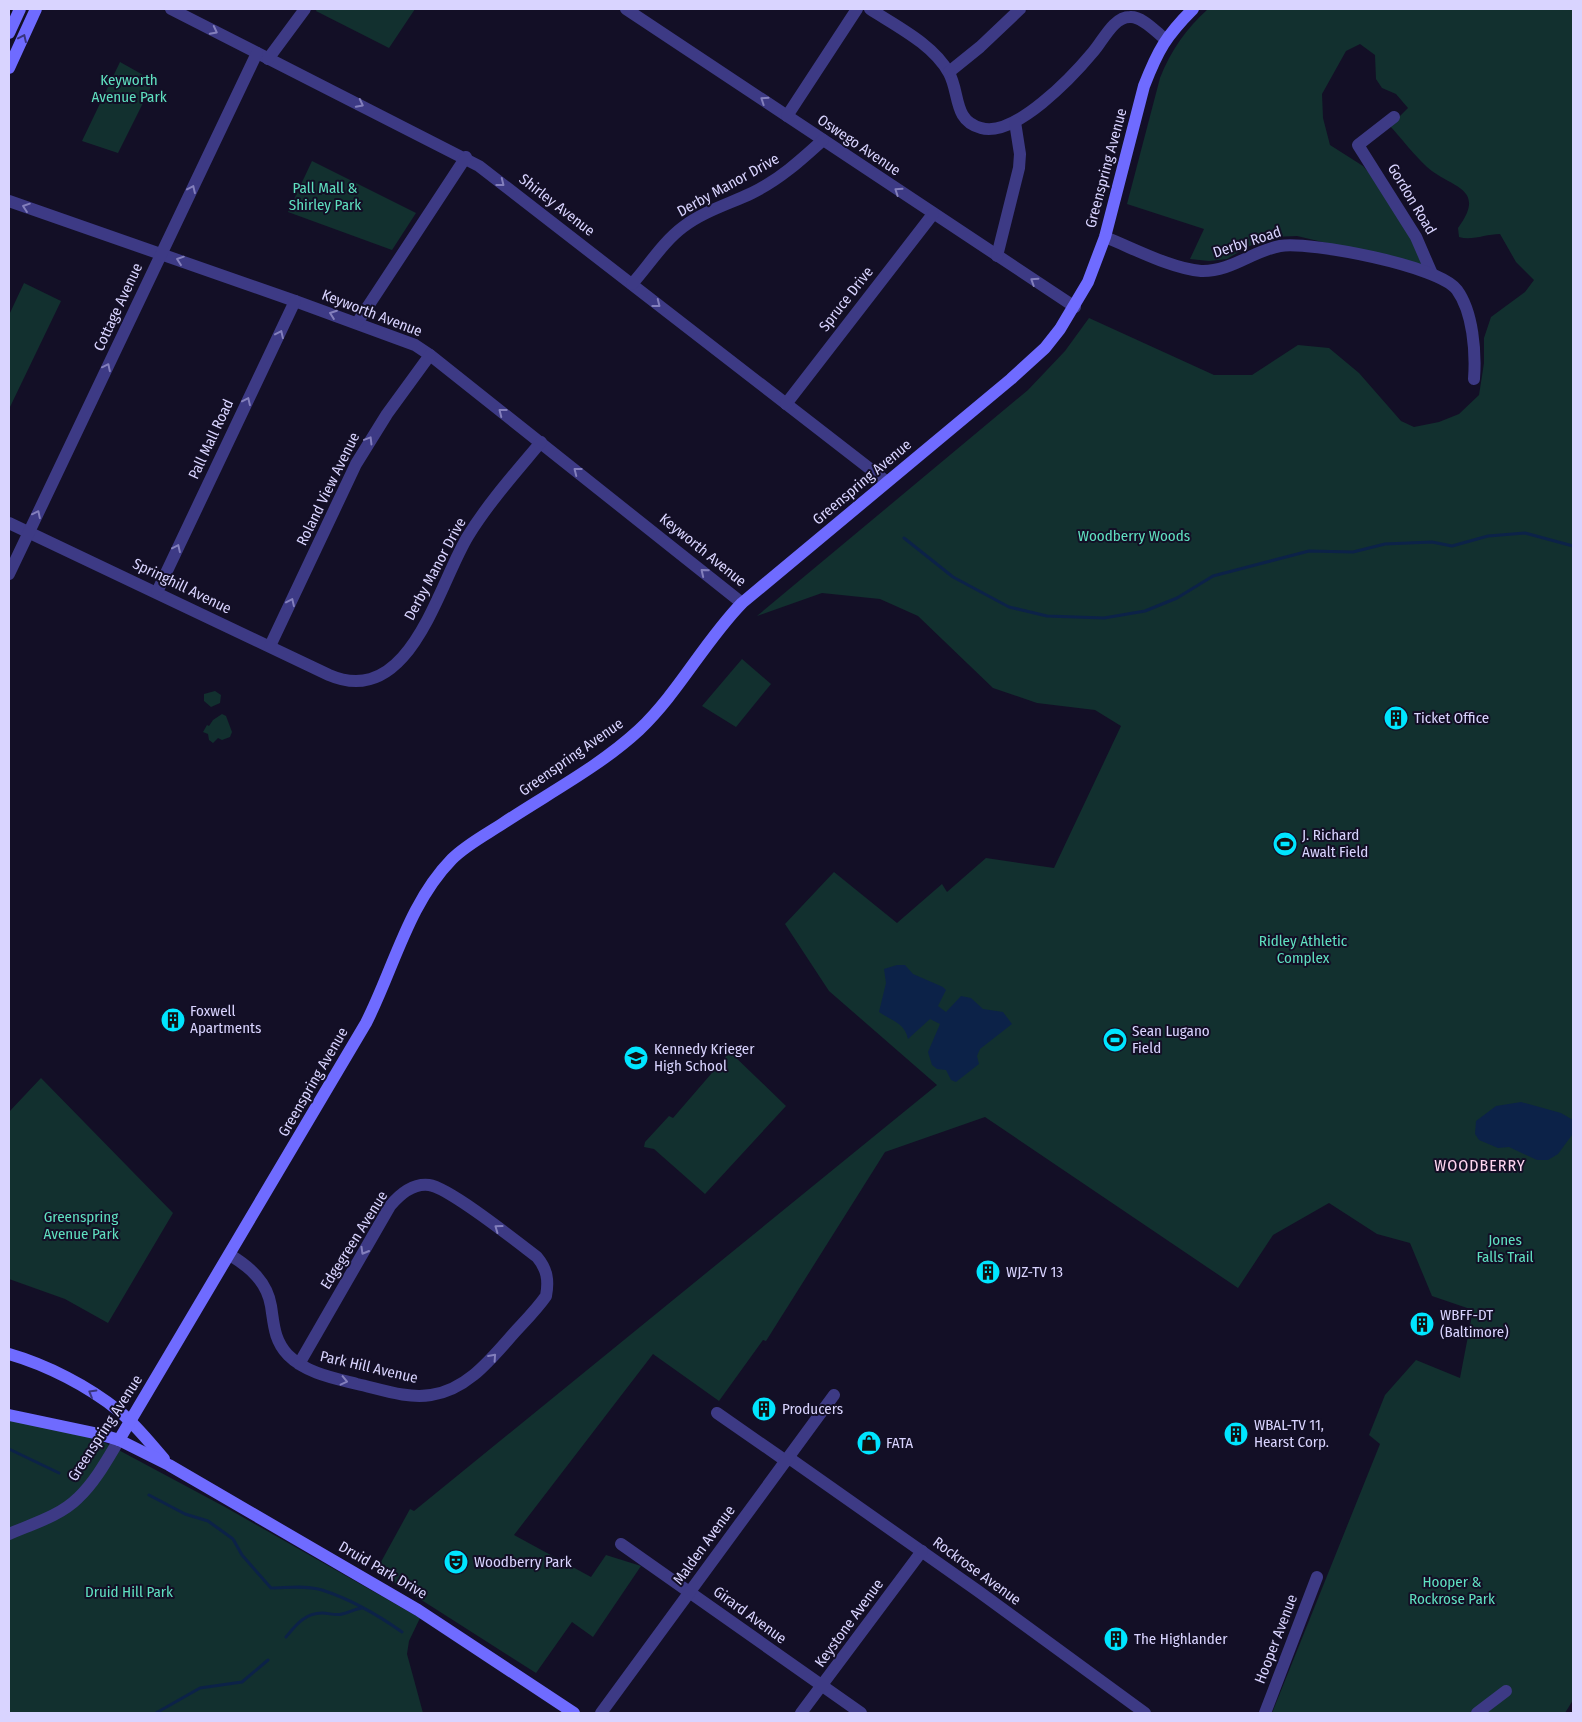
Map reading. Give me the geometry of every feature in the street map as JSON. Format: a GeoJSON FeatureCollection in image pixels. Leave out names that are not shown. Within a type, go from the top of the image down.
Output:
{"type":"FeatureCollection","features":[{"type":"Feature","properties":{"kind":"main road"},"geometry":{"type":"LineString","coordinates":[[9,33],[20,9]]}},
{"type":"Feature","properties":{"kind":"main road"},"geometry":{"type":"LineString","coordinates":[[9,68],[36,9]]}},
{"type":"Feature","properties":{"kind":"main road","name":"Greenspring Avenue"},"geometry":{"type":"LineString","coordinates":[[119,1440],[366,1023],[388,978],[410,920],[440,873],[470,845],[600,760],[638,730],[664,702],[714,634],[742,603],[1031,362],[1060,329],[1075,307],[1094,268],[1105,237],[1144,86],[1165,38],[1193,9]]}},
{"type":"Feature","properties":{"kind":"main road","name":"Druid Park Drive"},"geometry":{"type":"LineString","coordinates":[[9,1354],[27,1359],[68,1379],[107,1402],[131,1422],[169,1465]]}},
{"type":"Feature","properties":{"kind":"main road","name":"Druid Park Drive"},"geometry":{"type":"LineString","coordinates":[[9,1415],[119,1440],[169,1465],[418,1610],[574,1713]]}},
{"type":"Feature","properties":{"kind":"street","name":"Shirley Avenue"},"geometry":{"type":"LineString","coordinates":[[171,9],[466,157],[887,482]]}},
{"type":"Feature","properties":{"kind":"street","name":"Cottage Avenue"},"geometry":{"type":"LineString","coordinates":[[9,574],[161,254],[263,56],[305,9]]}},
{"type":"Feature","properties":{"kind":"street","name":"Oswego Avenue"},"geometry":{"type":"LineString","coordinates":[[626,9],[1075,307]]}},
{"type":"Feature","properties":{"kind":"street"},"geometry":{"type":"LineString","coordinates":[[787,116],[858,9]]}},
{"type":"Feature","properties":{"kind":"street"},"geometry":{"type":"LineString","coordinates":[[870,9],[933,52],[949,72],[958,107],[969,122],[989,130],[997,130],[1015,122],[1074,73],[1110,30],[1124,18],[1132,16],[1139,19],[1165,38]]}},
{"type":"Feature","properties":{"kind":"street"},"geometry":{"type":"LineString","coordinates":[[949,72],[980,47],[1020,9]]}},
{"type":"Feature","properties":{"kind":"street","name":"Gordon Road"},"geometry":{"type":"LineString","coordinates":[[1394,117],[1358,145],[1416,237],[1432,274]]}},
{"type":"Feature","properties":{"kind":"street"},"geometry":{"type":"LineString","coordinates":[[996,256],[1019,168],[1020,154],[1015,122]]}},
{"type":"Feature","properties":{"kind":"street","name":"Derby Manor Drive"},"geometry":{"type":"LineString","coordinates":[[632,284],[666,243],[684,226],[709,211],[768,185],[799,162],[823,140]]}},
{"type":"Feature","properties":{"kind":"street"},"geometry":{"type":"LineString","coordinates":[[357,322],[466,157]]}},
{"type":"Feature","properties":{"kind":"street","name":"Keyworth Avenue"},"geometry":{"type":"LineString","coordinates":[[9,201],[400,338],[430,355],[742,603]]}},
{"type":"Feature","properties":{"kind":"street","name":"Spruce Drive"},"geometry":{"type":"LineString","coordinates":[[786,404],[933,214]]}},
{"type":"Feature","properties":{"kind":"street","name":"Derby Road"},"geometry":{"type":"LineString","coordinates":[[1105,237],[1174,264],[1202,271],[1229,266],[1273,247],[1296,244],[1358,255],[1432,274],[1447,281],[1462,298],[1472,342],[1474,379]]}},
{"type":"Feature","properties":{"kind":"street","name":"Pall Mall Road"},"geometry":{"type":"LineString","coordinates":[[156,592],[295,300]]}},
{"type":"Feature","properties":{"kind":"street","name":"Roland View Avenue"},"geometry":{"type":"LineString","coordinates":[[270,646],[370,439],[430,355]]}},
{"type":"Feature","properties":{"kind":"street","name":"Derby Manor Drive"},"geometry":{"type":"LineString","coordinates":[[340,680],[361,681],[382,675],[411,648],[469,535],[541,442]]}},
{"type":"Feature","properties":{"kind":"street","name":"Springhill Avenue"},"geometry":{"type":"LineString","coordinates":[[9,523],[340,680]]}},
{"type":"Feature","properties":{"kind":"street","name":"Edgegreen Avenue"},"geometry":{"type":"LineString","coordinates":[[298,1364],[390,1206],[405,1191],[426,1185],[437,1186],[537,1257]]}},
{"type":"Feature","properties":{"kind":"street","name":"Park Hill Avenue"},"geometry":{"type":"LineString","coordinates":[[230,1255],[246,1264],[260,1281],[269,1298],[277,1339],[298,1364],[327,1376],[403,1394],[430,1396],[453,1389],[488,1362],[540,1304],[546,1296],[548,1285],[544,1265],[537,1257]]}},
{"type":"Feature","properties":{"kind":"street","name":"Malden Avenue"},"geometry":{"type":"LineString","coordinates":[[601,1713],[834,1395]]}},
{"type":"Feature","properties":{"kind":"street","name":"Rockrose Avenue"},"geometry":{"type":"LineString","coordinates":[[716,1413],[922,1550],[1145,1713]]}},
{"type":"Feature","properties":{"kind":"street","name":"Greenspring Avenue"},"geometry":{"type":"LineString","coordinates":[[9,1534],[53,1515],[77,1500],[94,1479],[119,1440]]}},
{"type":"Feature","properties":{"kind":"street","name":"Girard Avenue"},"geometry":{"type":"LineString","coordinates":[[621,1544],[861,1713]]}},
{"type":"Feature","properties":{"kind":"street","name":"Keystone Avenue"},"geometry":{"type":"LineString","coordinates":[[800,1713],[922,1550]]}},
{"type":"Feature","properties":{"kind":"street","name":"Hooper Avenue"},"geometry":{"type":"LineString","coordinates":[[1265,1713],[1317,1577]]}},
{"type":"Feature","properties":{"kind":"street"},"geometry":{"type":"LineString","coordinates":[[1477,1713],[1506,1691]]}},
{"type":"Feature","properties":{"kind":"green space"},"geometry":{"type":"Polygon","coordinates":[[[317,9],[415,9],[389,48],[316,11],[317,9]]]}},
{"type":"Feature","properties":{"kind":"green space"},"geometry":{"type":"Polygon","coordinates":[[[1208,9],[1573,9],[1573,1700],[1565,1713],[1272,1713],[1380,1444],[1369,1435],[1385,1395],[1416,1360],[1460,1378],[1473,1310],[1432,1296],[1410,1243],[1377,1234],[1329,1203],[1273,1235],[1238,1288],[985,1117],[885,1152],[766,1341],[763,1340],[719,1401],[653,1354],[514,1535],[591,1577],[606,1555],[641,1566],[593,1637],[572,1622],[536,1673],[376,1571],[410,1509],[414,1511],[937,1085],[829,991],[785,924],[834,872],[897,923],[942,884],[947,892],[986,858],[1054,868],[1121,726],[1095,710],[1037,703],[993,688],[918,616],[880,599],[822,593],[757,616],[1028,390],[1065,351],[1089,318],[1214,375],[1252,375],[1298,345],[1329,348],[1359,373],[1401,421],[1414,427],[1439,422],[1459,414],[1479,395],[1484,363],[1484,338],[1491,317],[1525,292],[1534,280],[1516,262],[1500,234],[1469,238],[1459,237],[1458,228],[1469,204],[1467,196],[1462,190],[1427,167],[1390,126],[1408,108],[1396,94],[1382,88],[1376,79],[1375,55],[1360,44],[1346,51],[1322,94],[1323,118],[1330,145],[1363,166],[1379,184],[1424,259],[1424,266],[1297,236],[1274,237],[1247,247],[1227,259],[1209,261],[1190,259],[1204,229],[1127,204],[1160,78],[1180,40],[1208,9]]]}},
{"type":"Feature","properties":{"kind":"green space","name":"Keyworth Avenue Park"},"geometry":{"type":"Polygon","coordinates":[[[120,62],[154,81],[118,153],[82,141],[120,62]]]}},
{"type":"Feature","properties":{"kind":"green space","name":"Pall Mall & Shirley Park"},"geometry":{"type":"Polygon","coordinates":[[[312,161],[416,213],[392,250],[288,212],[312,161]]]}},
{"type":"Feature","properties":{"kind":"green space"},"geometry":{"type":"Polygon","coordinates":[[[24,283],[61,301],[9,409],[9,315],[24,283]]]}},
{"type":"Feature","properties":{"kind":"green space"},"geometry":{"type":"Polygon","coordinates":[[[742,659],[771,684],[736,727],[702,706],[742,659]]]}},
{"type":"Feature","properties":{"kind":"green space"},"geometry":{"type":"Polygon","coordinates":[[[215,691],[221,695],[220,703],[211,707],[204,701],[204,694],[215,691]]]}},
{"type":"Feature","properties":{"kind":"green space"},"geometry":{"type":"Polygon","coordinates":[[[222,714],[226,716],[232,732],[230,737],[222,740],[218,738],[213,743],[209,740],[208,734],[203,732],[207,725],[209,726],[213,720],[222,714]]]}},
{"type":"Feature","properties":{"kind":"green space"},"geometry":{"type":"Polygon","coordinates":[[[730,1052],[786,1106],[705,1194],[654,1149],[644,1147],[645,1142],[669,1116],[673,1118],[730,1052]]]}},
{"type":"Feature","properties":{"kind":"green space","name":"Greenspring Avenue Park"},"geometry":{"type":"Polygon","coordinates":[[[41,1078],[173,1213],[108,1323],[65,1299],[9,1279],[9,1112],[41,1078]]]}},
{"type":"Feature","properties":{"kind":"green space","name":"Druid Hill Park"},"geometry":{"type":"Polygon","coordinates":[[[9,1420],[98,1439],[225,1507],[420,1618],[409,1641],[407,1654],[423,1713],[9,1713],[9,1420]]]}},
{"type":"Feature","properties":{"kind":"water"},"geometry":{"type":"Polygon","coordinates":[[[905,965],[913,974],[943,987],[946,990],[938,1006],[946,1012],[961,996],[971,998],[983,1009],[1003,1012],[1012,1024],[980,1049],[977,1056],[979,1064],[956,1082],[951,1080],[946,1070],[937,1069],[932,1065],[928,1052],[940,1024],[930,1019],[908,1039],[901,1026],[879,1012],[886,983],[884,969],[905,965]]]}},
{"type":"Feature","properties":{"kind":"water"},"geometry":{"type":"Polygon","coordinates":[[[1521,1102],[1561,1113],[1573,1120],[1572,1135],[1558,1154],[1548,1160],[1537,1160],[1509,1147],[1498,1148],[1479,1140],[1475,1134],[1476,1121],[1496,1106],[1521,1102]]]}},
{"type":"Feature","properties":{"kind":"waterway"},"geometry":{"type":"LineString","coordinates":[[904,538],[953,577],[1009,607],[1047,616],[1104,618],[1145,611],[1177,598],[1213,576],[1309,551],[1353,552],[1385,544],[1432,542],[1452,546],[1488,536],[1525,533],[1573,546]]}},
{"type":"Feature","properties":{"kind":"waterway"},"geometry":{"type":"LineString","coordinates":[[9,1449],[59,1473]]}},
{"type":"Feature","properties":{"kind":"waterway"},"geometry":{"type":"LineString","coordinates":[[149,1495],[185,1514],[208,1521],[233,1539],[242,1555],[271,1588],[303,1587],[322,1590],[363,1608],[402,1632]]}},
{"type":"Feature","properties":{"kind":"waterway"},"geometry":{"type":"LineString","coordinates":[[286,1637],[301,1620],[311,1615],[322,1613],[340,1615],[362,1608]]}},
{"type":"Feature","properties":{"kind":"waterway"},"geometry":{"type":"LineString","coordinates":[[156,1713],[200,1688],[242,1682],[268,1660]]}},
{"type":"Feature","properties":{"kind":"place","name":"Ticket Office"},"geometry":{"type":"Point","coordinates":[1396,718]}},
{"type":"Feature","properties":{"kind":"place","name":"J. Richard Awalt Field"},"geometry":{"type":"Point","coordinates":[1285,844]}},
{"type":"Feature","properties":{"kind":"place","name":"Foxwell Apartments"},"geometry":{"type":"Point","coordinates":[173,1020]}},
{"type":"Feature","properties":{"kind":"place","name":"Sean Lugano Field"},"geometry":{"type":"Point","coordinates":[1115,1040]}},
{"type":"Feature","properties":{"kind":"place","name":"Kennedy Krieger High School"},"geometry":{"type":"Point","coordinates":[636,1058]}},
{"type":"Feature","properties":{"kind":"place","name":"WJZ-TV 13"},"geometry":{"type":"Point","coordinates":[988,1272]}},
{"type":"Feature","properties":{"kind":"place","name":"WBFF-DT (Baltimore)"},"geometry":{"type":"Point","coordinates":[1422,1324]}},
{"type":"Feature","properties":{"kind":"place","name":"Producers"},"geometry":{"type":"Point","coordinates":[764,1409]}},
{"type":"Feature","properties":{"kind":"place","name":"WBAL-TV 11, Hearst Corp."},"geometry":{"type":"Point","coordinates":[1236,1434]}},
{"type":"Feature","properties":{"kind":"place","name":"FATA"},"geometry":{"type":"Point","coordinates":[869,1443]}},
{"type":"Feature","properties":{"kind":"place","name":"Woodberry Park"},"geometry":{"type":"Point","coordinates":[456,1562]}},
{"type":"Feature","properties":{"kind":"place","name":"The Highlander"},"geometry":{"type":"Point","coordinates":[1116,1639]}},
{"type":"Feature","properties":{"kind":"district","name":"WOODBERRY"},"geometry":{"type":"Point","coordinates":[1480,1165]}},
{"type":"Feature","properties":{"kind":"park label","name":"Woodberry Woods"},"geometry":{"type":"Point","coordinates":[1134,536]}},
{"type":"Feature","properties":{"kind":"park label","name":"Ridley Athletic Complex"},"geometry":{"type":"Point","coordinates":[1303,950]}},
{"type":"Feature","properties":{"kind":"park label","name":"Jones Falls Trail"},"geometry":{"type":"Point","coordinates":[1505,1248]}},
{"type":"Feature","properties":{"kind":"park label","name":"Hooper & Rockrose Park"},"geometry":{"type":"Point","coordinates":[1452,1590]}}]}
